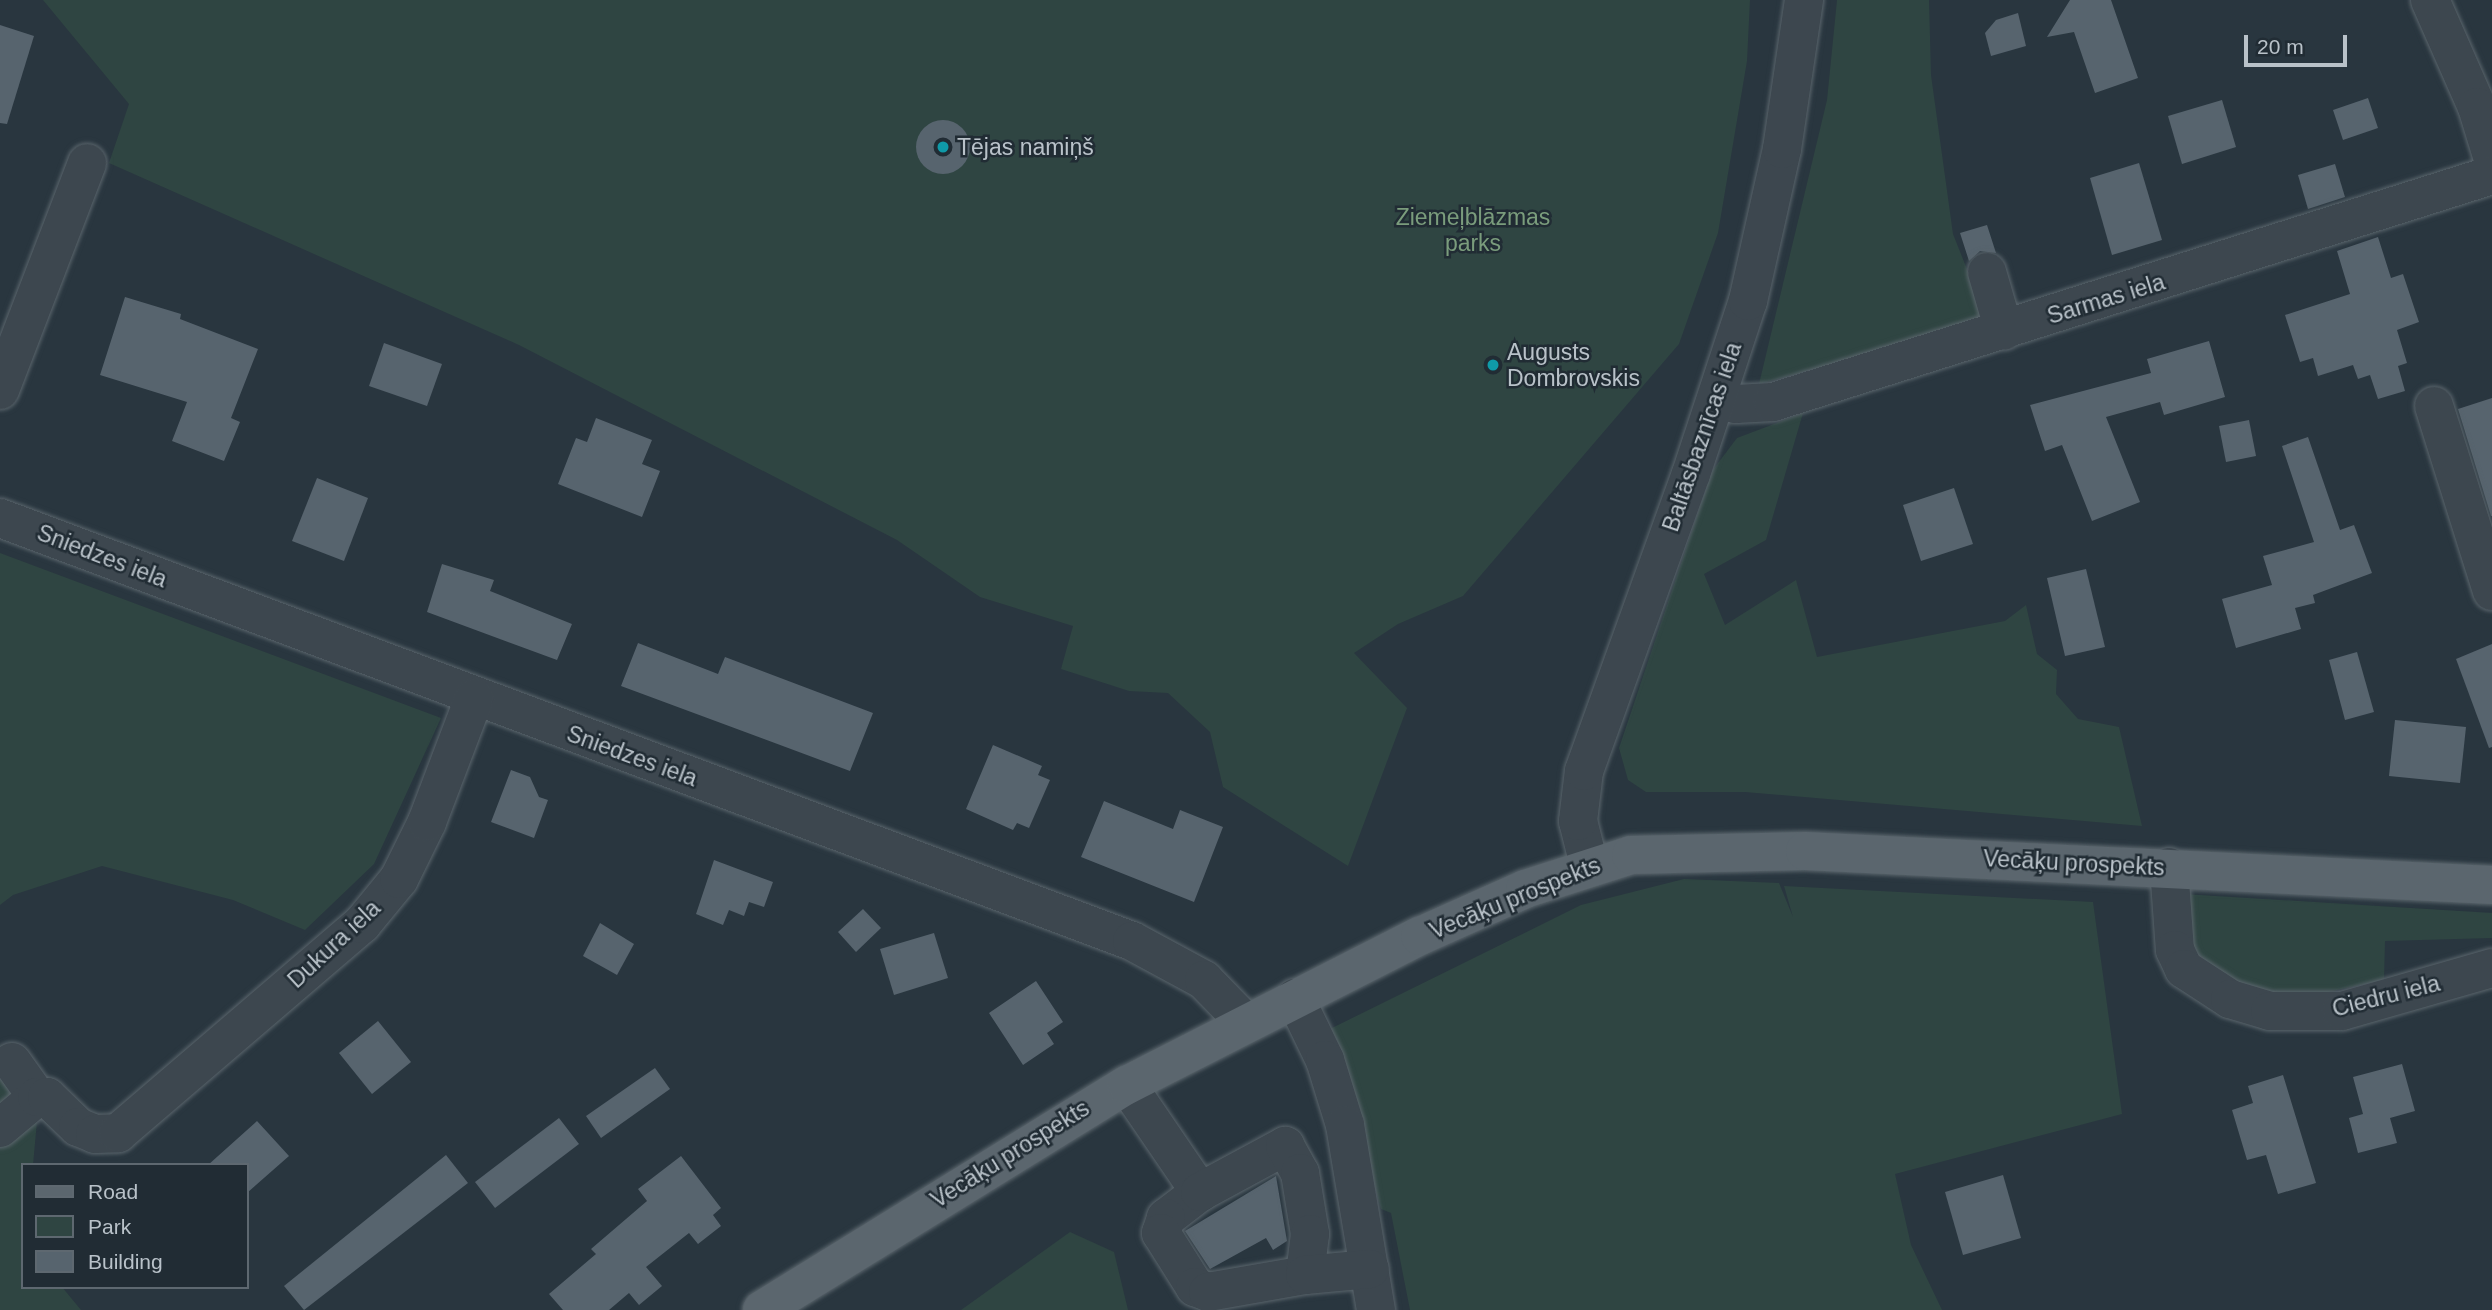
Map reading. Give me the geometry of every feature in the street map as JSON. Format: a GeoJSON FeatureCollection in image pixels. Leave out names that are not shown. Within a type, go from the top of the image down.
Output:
{"type":"FeatureCollection","features":[{"type":"Feature","properties":{"kind":"main road","name":"Vecāķu prospekts"},"geometry":{"type":"LineString","coordinates":[[762,1310],[1127,1085],[1432,931],[1589,865],[1631,855],[1805,851],[2492,885]]}},
{"type":"Feature","properties":{"kind":"street","name":"Baltāsbaznīcas iela"},"geometry":{"type":"LineString","coordinates":[[1589,865],[1578,821],[1590,746],[1717,400],[1748,301],[1779,160],[1804,0]]}},
{"type":"Feature","properties":{"kind":"street"},"geometry":{"type":"LineString","coordinates":[[2430,0],[2477,107],[2492,156]]}},
{"type":"Feature","properties":{"kind":"street"},"geometry":{"type":"LineString","coordinates":[[0,390],[87,163]]}},
{"type":"Feature","properties":{"kind":"street","name":"Sarmas iela"},"geometry":{"type":"LineString","coordinates":[[1717,400],[1736,404],[1773,402],[2492,176]]}},
{"type":"Feature","properties":{"kind":"street"},"geometry":{"type":"LineString","coordinates":[[1987,272],[2004,331]]}},
{"type":"Feature","properties":{"kind":"street"},"geometry":{"type":"LineString","coordinates":[[2434,406],[2492,591]]}},
{"type":"Feature","properties":{"kind":"street","name":"Sniedzes iela"},"geometry":{"type":"LineString","coordinates":[[0,518],[474,698],[1132,941],[1204,979],[1246,1023]]}},
{"type":"Feature","properties":{"kind":"street","name":"Dukura iela"},"geometry":{"type":"LineString","coordinates":[[37,1097],[57,1102],[78,1127],[95,1134],[118,1133],[362,924],[399,879],[427,822],[474,698]]}},
{"type":"Feature","properties":{"kind":"street","name":"Ciedru iela"},"geometry":{"type":"LineString","coordinates":[[2169,867],[2175,950],[2184,969],[2230,999],[2270,1011],[2343,1011],[2492,968]]}},
{"type":"Feature","properties":{"kind":"street"},"geometry":{"type":"LineString","coordinates":[[1295,998],[1325,1060],[1345,1125],[1376,1310]]}},
{"type":"Feature","properties":{"kind":"street"},"geometry":{"type":"LineString","coordinates":[[0,1128],[37,1097],[12,1062]]}},
{"type":"Feature","properties":{"kind":"street"},"geometry":{"type":"LineString","coordinates":[[1127,1085],[1200,1192]]}},
{"type":"Feature","properties":{"kind":"street"},"geometry":{"type":"LineString","coordinates":[[1305,1275],[1310,1234],[1300,1173],[1285,1146],[1200,1192],[1166,1218],[1161,1233],[1195,1287],[1208,1292],[1305,1275],[1370,1269]]}},
{"type":"Feature","properties":{"kind":"green space","name":"Ziemeļblāzmas parks"},"geometry":{"type":"Polygon","coordinates":[[[43,0],[1750,0],[1747,61],[1718,233],[1679,344],[1463,596],[1398,624],[1354,653],[1407,708],[1348,866],[1223,787],[1210,732],[1168,693],[1129,691],[1061,669],[1073,626],[980,597],[897,540],[519,345],[109,163],[129,104],[43,0]]]}},
{"type":"Feature","properties":{"kind":"green space"},"geometry":{"type":"Polygon","coordinates":[[[1837,0],[1929,0],[1931,75],[1953,234],[1988,322],[1759,384],[1827,100],[1837,0]]]}},
{"type":"Feature","properties":{"kind":"green space"},"geometry":{"type":"Polygon","coordinates":[[[1803,413],[1766,540],[1704,574],[1725,625],[1796,580],[1817,657],[2005,621],[2026,605],[2037,654],[2057,670],[2056,694],[2078,719],[2119,727],[2142,826],[1745,792],[1646,792],[1628,780],[1619,748],[1712,471],[1737,438],[1803,413]]]}},
{"type":"Feature","properties":{"kind":"green space"},"geometry":{"type":"Polygon","coordinates":[[[0,553],[441,718],[374,864],[305,930],[233,900],[102,866],[13,895],[0,905],[0,553]]]}},
{"type":"Feature","properties":{"kind":"green space"},"geometry":{"type":"Polygon","coordinates":[[[1684,879],[1779,883],[1793,917],[1784,886],[2093,902],[2122,1114],[1895,1174],[1911,1245],[1942,1310],[1410,1310],[1391,1213],[1381,1209],[1330,1029],[1581,905],[1684,879]]]}},
{"type":"Feature","properties":{"kind":"green space"},"geometry":{"type":"Polygon","coordinates":[[[2183,894],[2492,913],[2492,938],[2385,941],[2384,980],[2280,1002],[2220,978],[2184,946],[2183,894]]]}},
{"type":"Feature","properties":{"kind":"green space"},"geometry":{"type":"Polygon","coordinates":[[[0,1076],[38,1110],[33,1163],[21,1163],[21,1289],[64,1289],[81,1310],[0,1310],[0,1076]]]}},
{"type":"Feature","properties":{"kind":"green space"},"geometry":{"type":"Polygon","coordinates":[[[1070,1232],[1114,1252],[1128,1310],[961,1310],[1070,1232]]]}},
{"type":"Feature","properties":{"kind":"building"},"geometry":{"type":"Polygon","coordinates":[[[2070,0],[2111,0],[2138,78],[2095,93],[2074,32],[2047,37],[2070,0]]]}},
{"type":"Feature","properties":{"kind":"building"},"geometry":{"type":"Polygon","coordinates":[[[2018,13],[2026,46],[1991,56],[1985,33],[1996,20],[2018,13]]]}},
{"type":"Feature","properties":{"kind":"building"},"geometry":{"type":"Polygon","coordinates":[[[0,25],[34,36],[7,124],[0,123],[0,25]]]}},
{"type":"Feature","properties":{"kind":"building"},"geometry":{"type":"Polygon","coordinates":[[[2368,98],[2378,128],[2343,140],[2333,110],[2368,98]]]}},
{"type":"Feature","properties":{"kind":"building"},"geometry":{"type":"Polygon","coordinates":[[[2222,100],[2236,147],[2182,164],[2168,116],[2222,100]]]}},
{"type":"Feature","properties":{"kind":"building","name":"Tējas namiņš"},"geometry":{"type":"Polygon","coordinates":[[[943,120],[962,128],[970,147],[962,166],[943,174],[924,166],[916,147],[924,128],[943,120]]]}},
{"type":"Feature","properties":{"kind":"building"},"geometry":{"type":"Polygon","coordinates":[[[2139,163],[2162,240],[2112,255],[2090,178],[2139,163]]]}},
{"type":"Feature","properties":{"kind":"building"},"geometry":{"type":"Polygon","coordinates":[[[2335,164],[2345,197],[2308,209],[2298,175],[2335,164]]]}},
{"type":"Feature","properties":{"kind":"building"},"geometry":{"type":"Polygon","coordinates":[[[1987,225],[1996,253],[1980,251],[1969,261],[1960,233],[1987,225]]]}},
{"type":"Feature","properties":{"kind":"building"},"geometry":{"type":"Polygon","coordinates":[[[2378,237],[2391,278],[2403,274],[2419,322],[2397,330],[2407,363],[2398,366],[2405,391],[2378,399],[2370,375],[2358,379],[2353,365],[2318,376],[2313,358],[2300,362],[2285,315],[2350,294],[2337,251],[2378,237]]]}},
{"type":"Feature","properties":{"kind":"building"},"geometry":{"type":"Polygon","coordinates":[[[125,297],[181,314],[180,319],[258,349],[231,418],[240,422],[224,461],[172,441],[187,402],[100,375],[125,297]]]}},
{"type":"Feature","properties":{"kind":"building"},"geometry":{"type":"Polygon","coordinates":[[[2209,341],[2225,397],[2164,415],[2160,402],[2106,417],[2140,502],[2092,521],[2062,445],[2045,451],[2030,405],[2151,373],[2147,359],[2209,341]]]}},
{"type":"Feature","properties":{"kind":"building"},"geometry":{"type":"Polygon","coordinates":[[[384,343],[442,364],[427,406],[369,386],[384,343]]]}},
{"type":"Feature","properties":{"kind":"building"},"geometry":{"type":"Polygon","coordinates":[[[2492,398],[2492,516],[2491,516],[2458,409],[2492,398]]]}},
{"type":"Feature","properties":{"kind":"building"},"geometry":{"type":"Polygon","coordinates":[[[596,418],[652,440],[642,464],[660,471],[642,517],[558,484],[576,438],[587,442],[596,418]]]}},
{"type":"Feature","properties":{"kind":"building"},"geometry":{"type":"Polygon","coordinates":[[[2249,420],[2256,456],[2226,462],[2219,426],[2249,420]]]}},
{"type":"Feature","properties":{"kind":"building"},"geometry":{"type":"Polygon","coordinates":[[[2308,437],[2340,530],[2354,525],[2372,573],[2313,595],[2315,603],[2295,608],[2301,629],[2236,648],[2222,599],[2272,585],[2263,556],[2314,542],[2282,446],[2308,437]]]}},
{"type":"Feature","properties":{"kind":"building"},"geometry":{"type":"Polygon","coordinates":[[[317,478],[368,498],[344,561],[292,541],[317,478]]]}},
{"type":"Feature","properties":{"kind":"building"},"geometry":{"type":"Polygon","coordinates":[[[1954,488],[1973,544],[1921,561],[1903,505],[1954,488]]]}},
{"type":"Feature","properties":{"kind":"building"},"geometry":{"type":"Polygon","coordinates":[[[442,564],[494,580],[490,591],[572,624],[557,660],[427,612],[442,564]]]}},
{"type":"Feature","properties":{"kind":"building"},"geometry":{"type":"Polygon","coordinates":[[[2086,569],[2105,647],[2065,656],[2047,578],[2086,569]]]}},
{"type":"Feature","properties":{"kind":"building"},"geometry":{"type":"Polygon","coordinates":[[[638,643],[718,674],[725,657],[873,713],[850,771],[621,686],[638,643]]]}},
{"type":"Feature","properties":{"kind":"building"},"geometry":{"type":"Polygon","coordinates":[[[2492,644],[2492,747],[2489,748],[2456,659],[2492,644]]]}},
{"type":"Feature","properties":{"kind":"building"},"geometry":{"type":"Polygon","coordinates":[[[2357,652],[2374,712],[2345,720],[2329,660],[2357,652]]]}},
{"type":"Feature","properties":{"kind":"building"},"geometry":{"type":"Polygon","coordinates":[[[2395,720],[2466,727],[2460,783],[2389,776],[2395,720]]]}},
{"type":"Feature","properties":{"kind":"building"},"geometry":{"type":"Polygon","coordinates":[[[993,745],[1042,766],[1038,775],[1050,780],[1029,828],[1017,823],[1013,830],[966,809],[993,745]]]}},
{"type":"Feature","properties":{"kind":"building"},"geometry":{"type":"Polygon","coordinates":[[[511,770],[530,777],[539,797],[548,800],[534,838],[491,822],[511,770]]]}},
{"type":"Feature","properties":{"kind":"building"},"geometry":{"type":"Polygon","coordinates":[[[1104,801],[1173,829],[1180,810],[1223,827],[1194,902],[1081,857],[1104,801]]]}},
{"type":"Feature","properties":{"kind":"building"},"geometry":{"type":"Polygon","coordinates":[[[714,860],[773,882],[764,907],[749,902],[744,916],[729,910],[723,925],[696,914],[714,860]]]}},
{"type":"Feature","properties":{"kind":"building"},"geometry":{"type":"Polygon","coordinates":[[[863,909],[881,928],[856,952],[838,932],[863,909]]]}},
{"type":"Feature","properties":{"kind":"building"},"geometry":{"type":"Polygon","coordinates":[[[600,923],[634,944],[617,975],[583,956],[600,923]]]}},
{"type":"Feature","properties":{"kind":"building"},"geometry":{"type":"Polygon","coordinates":[[[934,933],[948,978],[894,995],[880,949],[934,933]]]}},
{"type":"Feature","properties":{"kind":"building"},"geometry":{"type":"Polygon","coordinates":[[[1036,981],[1063,1022],[1047,1033],[1054,1044],[1023,1065],[989,1013],[1036,981]]]}},
{"type":"Feature","properties":{"kind":"building"},"geometry":{"type":"Polygon","coordinates":[[[378,1021],[411,1062],[372,1094],[339,1053],[378,1021]]]}},
{"type":"Feature","properties":{"kind":"building"},"geometry":{"type":"Polygon","coordinates":[[[2402,1064],[2415,1111],[2390,1118],[2397,1143],[2358,1153],[2349,1118],[2363,1114],[2353,1077],[2402,1064]]]}},
{"type":"Feature","properties":{"kind":"building"},"geometry":{"type":"Polygon","coordinates":[[[655,1068],[670,1089],[601,1138],[586,1116],[655,1068]]]}},
{"type":"Feature","properties":{"kind":"building"},"geometry":{"type":"Polygon","coordinates":[[[2283,1075],[2316,1183],[2278,1194],[2266,1155],[2247,1160],[2232,1110],[2253,1103],[2248,1086],[2283,1075]]]}},
{"type":"Feature","properties":{"kind":"building"},"geometry":{"type":"Polygon","coordinates":[[[559,1118],[579,1144],[495,1208],[475,1182],[559,1118]]]}},
{"type":"Feature","properties":{"kind":"building"},"geometry":{"type":"Polygon","coordinates":[[[257,1121],[289,1156],[248,1192],[248,1163],[210,1163],[257,1121]]]}},
{"type":"Feature","properties":{"kind":"building"},"geometry":{"type":"Polygon","coordinates":[[[446,1155],[468,1183],[304,1310],[284,1286],[446,1155]]]}},
{"type":"Feature","properties":{"kind":"building"},"geometry":{"type":"Polygon","coordinates":[[[681,1156],[721,1208],[713,1215],[721,1226],[698,1244],[689,1233],[646,1267],[662,1286],[639,1305],[629,1293],[609,1310],[563,1310],[549,1294],[596,1254],[591,1249],[647,1201],[638,1189],[681,1156]]]}},
{"type":"Feature","properties":{"kind":"building"},"geometry":{"type":"Polygon","coordinates":[[[2003,1175],[2021,1238],[1963,1255],[1945,1192],[2003,1175]]]}},
{"type":"Feature","properties":{"kind":"building"},"geometry":{"type":"Polygon","coordinates":[[[1276,1176],[1287,1241],[1273,1250],[1266,1238],[1210,1269],[1185,1231],[1276,1176]]]}},
{"type":"Feature","properties":{"kind":"place","name":"Tējas namiņš"},"geometry":{"type":"Point","coordinates":[943,147]}},
{"type":"Feature","properties":{"kind":"place","name":"Augusts Dombrovskis"},"geometry":{"type":"Point","coordinates":[1493,365]}}]}
